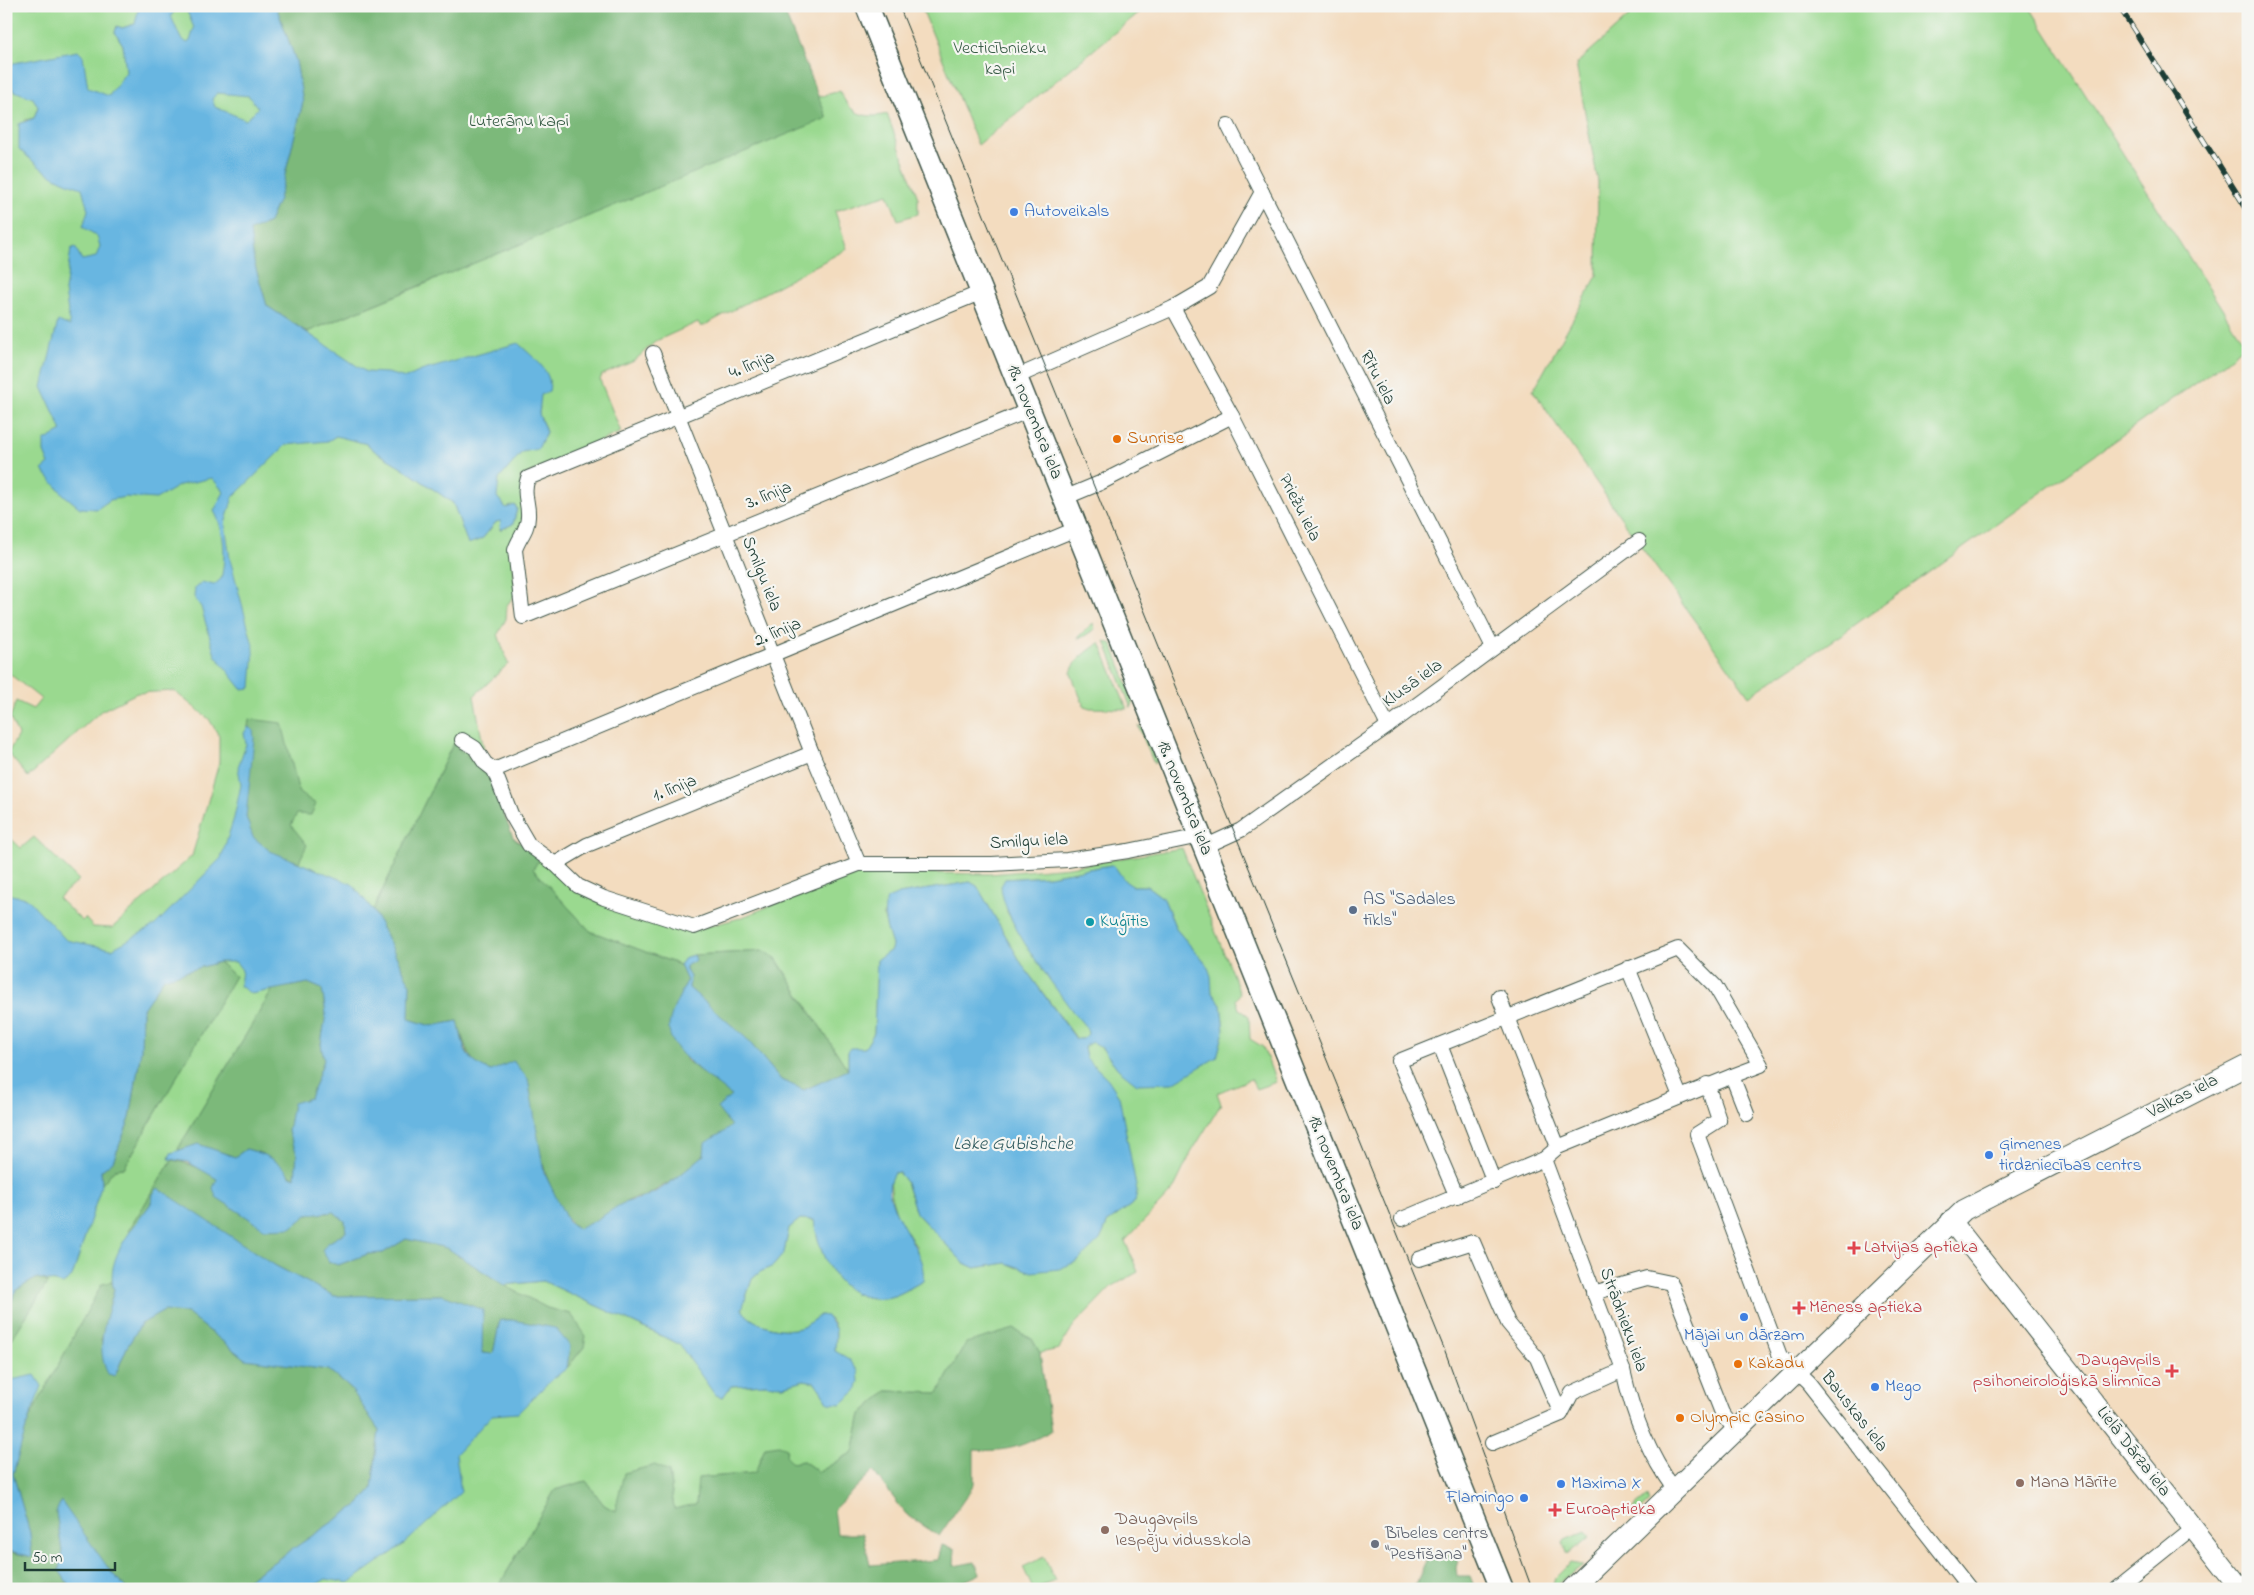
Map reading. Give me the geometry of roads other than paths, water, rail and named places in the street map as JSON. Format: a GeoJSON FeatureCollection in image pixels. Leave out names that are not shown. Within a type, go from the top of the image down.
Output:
{"type":"FeatureCollection","features":[{"type":"Feature","properties":{"kind":"main road","name":"18. novembra iela"},"geometry":{"type":"LineString","coordinates":[[867,6],[1502,1589]]}},
{"type":"Feature","properties":{"kind":"street","name":"Rītu iela"},"geometry":{"type":"LineString","coordinates":[[1228,125],[1493,648]]}},
{"type":"Feature","properties":{"kind":"street"},"geometry":{"type":"LineString","coordinates":[[1016,377],[1173,308],[1209,287],[1262,192]]}},
{"type":"Feature","properties":{"kind":"street","name":"4. līnija"},"geometry":{"type":"LineString","coordinates":[[523,617],[515,550],[517,542],[525,531],[528,518],[524,490],[528,478],[982,292]]}},
{"type":"Feature","properties":{"kind":"street","name":"Priežu iela"},"geometry":{"type":"LineString","coordinates":[[1173,308],[1232,416],[1388,726]]}},
{"type":"Feature","properties":{"kind":"street","name":"Smilgu iela"},"geometry":{"type":"LineString","coordinates":[[653,353],[812,753],[859,864]]}},
{"type":"Feature","properties":{"kind":"street","name":"3. līnija"},"geometry":{"type":"LineString","coordinates":[[523,617],[1030,410]]}},
{"type":"Feature","properties":{"kind":"street"},"geometry":{"type":"LineString","coordinates":[[1064,498],[1100,483],[1232,416]]}},
{"type":"Feature","properties":{"kind":"street","name":"2. līnija"},"geometry":{"type":"LineString","coordinates":[[494,770],[1076,529]]}},
{"type":"Feature","properties":{"kind":"street","name":"Klusā iela"},"geometry":{"type":"LineString","coordinates":[[1202,842],[1235,834],[1388,726],[1638,541]]}},
{"type":"Feature","properties":{"kind":"street"},"geometry":{"type":"LineString","coordinates":[[462,740],[475,748],[484,763],[494,770],[511,814],[529,845],[555,864]]}},
{"type":"Feature","properties":{"kind":"street","name":"1. līnija"},"geometry":{"type":"LineString","coordinates":[[555,864],[587,845],[812,753]]}},
{"type":"Feature","properties":{"kind":"street","name":"Smilgu iela"},"geometry":{"type":"LineString","coordinates":[[555,864],[578,886],[604,898],[694,927],[859,864],[992,864],[1066,860],[1202,842]]}},
{"type":"Feature","properties":{"kind":"street"},"geometry":{"type":"LineString","coordinates":[[1402,1219],[1457,1197],[1494,1182],[1544,1159],[1558,1147],[1707,1084],[1761,1065],[1715,986],[1678,949],[1399,1061],[1457,1197]]}},
{"type":"Feature","properties":{"kind":"street"},"geometry":{"type":"LineString","coordinates":[[1628,968],[1680,1096]]}},
{"type":"Feature","properties":{"kind":"street"},"geometry":{"type":"LineString","coordinates":[[1499,997],[1558,1147]]}},
{"type":"Feature","properties":{"kind":"street"},"geometry":{"type":"LineString","coordinates":[[1440,1045],[1494,1182]]}},
{"type":"Feature","properties":{"kind":"street","name":"Valkas iela"},"geometry":{"type":"LineString","coordinates":[[1572,1589],[1734,1430],[1964,1210],[2248,1065]]}},
{"type":"Feature","properties":{"kind":"street"},"geometry":{"type":"LineString","coordinates":[[1732,1076],[1747,1114]]}},
{"type":"Feature","properties":{"kind":"street","name":"Bauskas iela"},"geometry":{"type":"LineString","coordinates":[[1707,1084],[1719,1120],[1697,1134],[1780,1356],[1796,1371],[1970,1589]]}},
{"type":"Feature","properties":{"kind":"street","name":"Strādnieku iela"},"geometry":{"type":"LineString","coordinates":[[1544,1159],[1623,1370],[1629,1398],[1658,1466],[1674,1489]]}},
{"type":"Feature","properties":{"kind":"street","name":"Lielā Dārza iela"},"geometry":{"type":"LineString","coordinates":[[1951,1221],[2241,1589]]}},
{"type":"Feature","properties":{"kind":"street"},"geometry":{"type":"LineString","coordinates":[[1419,1259],[1474,1242],[1508,1323],[1538,1358],[1561,1414]]}},
{"type":"Feature","properties":{"kind":"street"},"geometry":{"type":"LineString","coordinates":[[1593,1293],[1647,1278],[1671,1283],[1722,1413],[1734,1430]]}},
{"type":"Feature","properties":{"kind":"street"},"geometry":{"type":"LineString","coordinates":[[1492,1443],[1561,1414],[1572,1393],[1623,1370]]}},
{"type":"Feature","properties":{"kind":"street"},"geometry":{"type":"LineString","coordinates":[[2116,1589],[2192,1528]]}},
{"type":"Feature","properties":{"kind":"water"},"geometry":{"type":"Polygon","coordinates":[[[139,6],[276,6],[296,61],[303,102],[279,199],[269,222],[250,231],[254,262],[267,306],[366,372],[387,373],[406,378],[421,371],[518,343],[545,370],[550,384],[549,391],[541,395],[539,414],[546,432],[538,449],[522,452],[499,479],[497,497],[506,508],[515,505],[517,509],[513,524],[500,530],[501,521],[496,522],[482,539],[468,544],[453,503],[400,466],[376,452],[367,444],[336,436],[328,441],[286,445],[233,497],[225,524],[230,559],[254,649],[251,688],[242,689],[215,655],[201,607],[194,597],[195,588],[202,582],[214,585],[221,579],[223,571],[224,544],[218,519],[214,511],[224,492],[212,478],[180,485],[156,499],[125,497],[110,500],[97,509],[80,508],[64,495],[42,470],[49,464],[44,452],[44,441],[62,431],[42,387],[58,321],[70,326],[65,291],[71,249],[75,247],[82,260],[96,257],[100,246],[97,236],[83,227],[88,210],[82,188],[48,173],[19,149],[19,124],[34,118],[38,107],[33,98],[14,91],[9,82],[6,83],[6,67],[14,63],[78,51],[83,56],[88,88],[109,96],[126,72],[123,45],[115,32],[117,26],[122,28],[135,24],[139,6]],[[175,10],[171,16],[180,37],[187,43],[190,41],[194,28],[187,11],[175,10]],[[217,93],[212,99],[215,107],[246,120],[258,108],[249,96],[217,93]]]}},
{"type":"Feature","properties":{"kind":"water","name":"Lake Gubishche"},"geometry":{"type":"Polygon","coordinates":[[[248,727],[253,730],[254,738],[246,817],[253,837],[270,851],[352,884],[373,910],[410,984],[409,1019],[431,1026],[458,1021],[466,1052],[475,1062],[491,1071],[513,1061],[528,1079],[544,1172],[568,1222],[578,1229],[622,1204],[647,1196],[670,1183],[704,1155],[705,1143],[731,1126],[717,1108],[731,1096],[682,1054],[670,1035],[669,1025],[672,1014],[687,981],[680,965],[686,957],[694,955],[696,960],[684,967],[690,977],[689,988],[746,1038],[781,1080],[804,1090],[848,1070],[848,1052],[850,1048],[865,1048],[874,1033],[877,960],[891,950],[892,945],[885,922],[885,905],[887,899],[899,894],[970,882],[977,886],[1023,966],[1076,1039],[1083,1039],[1088,1034],[1086,1028],[1019,934],[1004,901],[1001,886],[1005,879],[1049,876],[1111,865],[1115,867],[1125,881],[1132,886],[1147,886],[1164,899],[1176,929],[1207,965],[1211,976],[1212,993],[1221,1005],[1224,1031],[1217,1057],[1173,1083],[1137,1084],[1118,1069],[1102,1048],[1092,1042],[1084,1047],[1086,1058],[1108,1079],[1119,1096],[1137,1191],[1135,1202],[1108,1222],[1100,1240],[1078,1261],[1059,1269],[1032,1272],[1006,1263],[975,1268],[964,1263],[916,1213],[906,1182],[898,1172],[894,1173],[889,1185],[891,1198],[923,1268],[923,1281],[899,1294],[884,1298],[868,1297],[854,1293],[843,1285],[834,1275],[821,1249],[814,1220],[800,1219],[789,1228],[784,1253],[773,1266],[760,1272],[752,1279],[742,1309],[746,1315],[759,1323],[785,1329],[800,1328],[820,1315],[827,1316],[836,1330],[835,1351],[849,1359],[858,1371],[859,1381],[856,1391],[841,1404],[829,1403],[815,1382],[804,1380],[783,1386],[765,1384],[731,1386],[723,1397],[715,1395],[679,1344],[543,1281],[504,1285],[447,1248],[406,1239],[383,1253],[368,1254],[338,1265],[329,1262],[322,1250],[328,1243],[346,1232],[345,1221],[334,1212],[307,1215],[291,1228],[265,1229],[216,1197],[213,1188],[217,1179],[188,1162],[169,1159],[171,1153],[198,1144],[235,1157],[246,1149],[271,1158],[282,1166],[290,1176],[295,1178],[297,1153],[288,1132],[293,1103],[310,1098],[324,1060],[321,1044],[326,1014],[322,989],[308,983],[251,994],[240,986],[242,970],[236,962],[219,962],[164,978],[142,1010],[141,1050],[130,1118],[113,1161],[101,1171],[102,1184],[72,1277],[63,1284],[37,1278],[16,1290],[6,1316],[6,894],[27,898],[66,940],[112,949],[155,925],[221,858],[234,818],[241,785],[238,767],[246,744],[244,733],[248,727]]]}},
{"type":"Feature","properties":{"kind":"water"},"geometry":{"type":"Polygon","coordinates":[[[158,1188],[276,1266],[334,1296],[443,1295],[483,1310],[482,1353],[493,1354],[500,1320],[513,1320],[555,1328],[570,1346],[567,1368],[549,1382],[518,1413],[492,1415],[456,1454],[461,1492],[403,1545],[349,1583],[326,1579],[309,1589],[234,1589],[359,1504],[372,1489],[379,1430],[351,1389],[329,1370],[245,1359],[187,1313],[164,1311],[141,1324],[127,1347],[115,1376],[108,1374],[104,1364],[102,1343],[105,1321],[114,1290],[113,1266],[123,1243],[152,1202],[153,1194],[158,1188]]]}},
{"type":"Feature","properties":{"kind":"water"},"geometry":{"type":"Polygon","coordinates":[[[35,1375],[42,1386],[28,1421],[13,1474],[30,1533],[32,1557],[6,1550],[6,1381],[35,1375]]]}},
{"type":"Feature","properties":{"kind":"water"},"geometry":{"type":"Polygon","coordinates":[[[61,1501],[111,1572],[127,1589],[78,1589],[68,1584],[59,1570],[62,1551],[56,1512],[61,1501]]]}},
{"type":"Feature","properties":{"kind":"tram line"},"geometry":{"type":"LineString","coordinates":[[899,6],[1445,1351],[1532,1589]]}},
{"type":"Feature","properties":{"kind":"railway"},"geometry":{"type":"LineString","coordinates":[[2119,6],[2248,211]]}},
{"type":"Feature","properties":{"kind":"place","name":"Autoveikals"},"geometry":{"type":"Point","coordinates":[1014,212]}},
{"type":"Feature","properties":{"kind":"place","name":"Sunrise"},"geometry":{"type":"Point","coordinates":[1117,439]}},
{"type":"Feature","properties":{"kind":"place","name":"AS \"Sadales tīkls\""},"geometry":{"type":"Point","coordinates":[1353,910]}},
{"type":"Feature","properties":{"kind":"place","name":"Kuģītis"},"geometry":{"type":"Point","coordinates":[1090,922]}},
{"type":"Feature","properties":{"kind":"place","name":"Ģimenes tirdzniecības centrs"},"geometry":{"type":"Point","coordinates":[1989,1155]}},
{"type":"Feature","properties":{"kind":"place","name":"Latvijas aptieka"},"geometry":{"type":"Point","coordinates":[1854,1248]}},
{"type":"Feature","properties":{"kind":"place","name":"Mēness aptieka"},"geometry":{"type":"Point","coordinates":[1799,1308]}},
{"type":"Feature","properties":{"kind":"place","name":"Mājai un dārzam"},"geometry":{"type":"Point","coordinates":[1744,1317]}},
{"type":"Feature","properties":{"kind":"place","name":"Kakadu"},"geometry":{"type":"Point","coordinates":[1738,1364]}},
{"type":"Feature","properties":{"kind":"place","name":"Daugavpils psihoneiroloģiskā slimnīca"},"geometry":{"type":"Point","coordinates":[2172,1371]}},
{"type":"Feature","properties":{"kind":"place","name":"Mego"},"geometry":{"type":"Point","coordinates":[1875,1387]}},
{"type":"Feature","properties":{"kind":"place","name":"Olympic Casino"},"geometry":{"type":"Point","coordinates":[1680,1418]}},
{"type":"Feature","properties":{"kind":"place","name":"Mana Mārīte"},"geometry":{"type":"Point","coordinates":[2020,1483]}},
{"type":"Feature","properties":{"kind":"place","name":"Maxima X"},"geometry":{"type":"Point","coordinates":[1561,1484]}},
{"type":"Feature","properties":{"kind":"place","name":"Flamingo"},"geometry":{"type":"Point","coordinates":[1524,1498]}},
{"type":"Feature","properties":{"kind":"place","name":"Euroaptieka"},"geometry":{"type":"Point","coordinates":[1555,1510]}},
{"type":"Feature","properties":{"kind":"place","name":"Daugavpils Iespēju vidusskola"},"geometry":{"type":"Point","coordinates":[1105,1530]}},
{"type":"Feature","properties":{"kind":"place","name":"Bībeles centrs \"Pestīšana\""},"geometry":{"type":"Point","coordinates":[1375,1544]}},
{"type":"Feature","properties":{"kind":"park label","name":"Vecticībnieku kapi"},"geometry":{"type":"Point","coordinates":[1000,59]}},
{"type":"Feature","properties":{"kind":"park label","name":"Luterāņu kapi"},"geometry":{"type":"Point","coordinates":[519,122]}}]}
